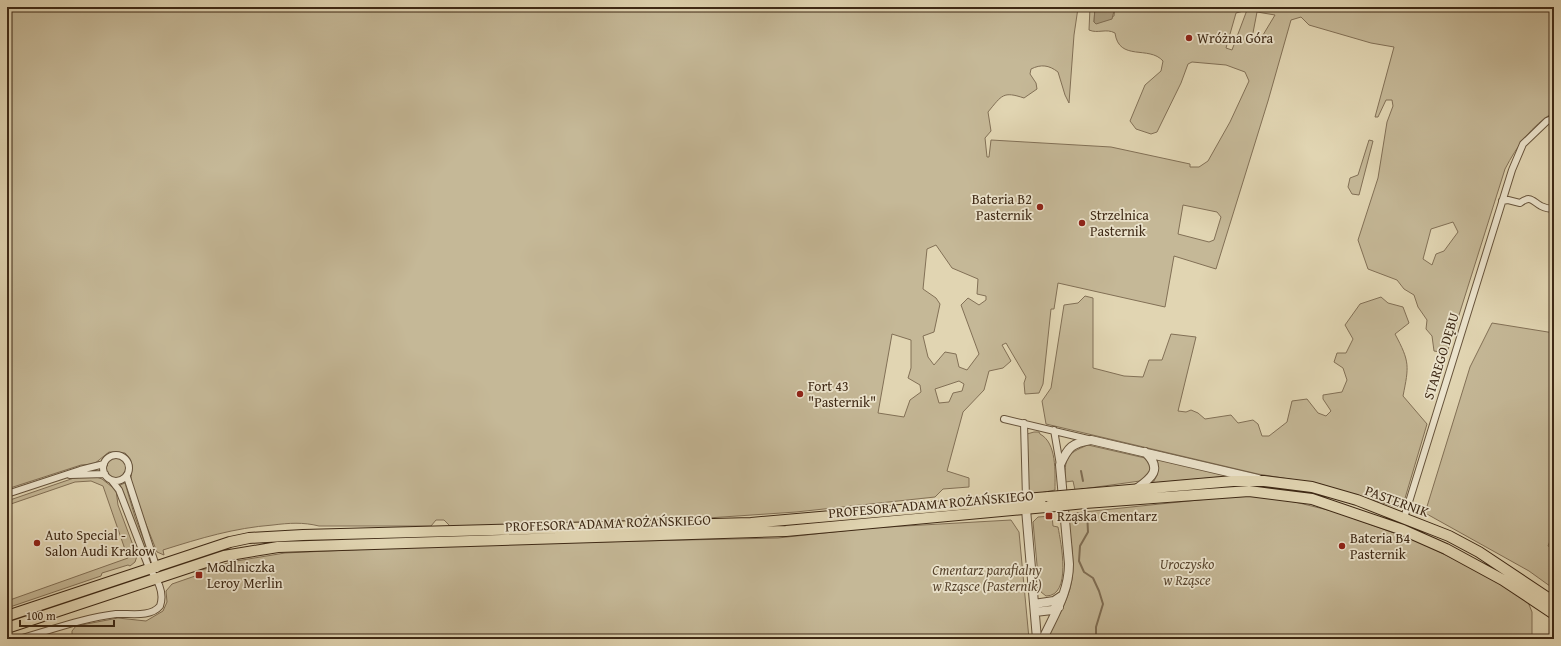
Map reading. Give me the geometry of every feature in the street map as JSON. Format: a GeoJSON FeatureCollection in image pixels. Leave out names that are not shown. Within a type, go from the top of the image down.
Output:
{"type":"FeatureCollection","features":[{"type":"Feature","properties":{"kind":"main road","name":"PASTERNIK"},"geometry":{"type":"LineString","coordinates":[[1212,483],[1264,481],[1312,487],[1357,500],[1425,526],[1480,552],[1554,602]]}},
{"type":"Feature","properties":{"kind":"main road","name":"PROFESORA ADAMA ROŻAŃSKIEGO"},"geometry":{"type":"LineString","coordinates":[[1084,499],[1135,490],[1212,483]]}},
{"type":"Feature","properties":{"kind":"main road","name":"PASTERNIK"},"geometry":{"type":"LineString","coordinates":[[1221,492],[1259,491],[1307,498],[1371,519],[1419,537],[1482,568],[1554,614]]}},
{"type":"Feature","properties":{"kind":"main road","name":"PROFESORA ADAMA ROŻAŃSKIEGO"},"geometry":{"type":"LineString","coordinates":[[7,628],[224,556],[278,547],[786,531],[1048,502],[1221,492]]}},
{"type":"Feature","properties":{"kind":"main road","name":"PROFESORA ADAMA ROŻAŃSKIEGO"},"geometry":{"type":"LineString","coordinates":[[7,616],[230,542],[269,536],[751,523],[1026,504]]}},
{"type":"Feature","properties":{"kind":"main road"},"geometry":{"type":"LineString","coordinates":[[1419,537],[1415,533],[1416,529],[1420,526],[1425,526]]}},
{"type":"Feature","properties":{"kind":"street","name":"STAREGO DĘBU"},"geometry":{"type":"LineString","coordinates":[[1404,518],[1512,170],[1523,144],[1547,122],[1554,118]]}},
{"type":"Feature","properties":{"kind":"street"},"geometry":{"type":"LineString","coordinates":[[1502,201],[1508,200],[1520,203],[1527,198],[1531,198],[1544,208],[1554,210]]}},
{"type":"Feature","properties":{"kind":"street"},"geometry":{"type":"LineString","coordinates":[[1004,419],[1264,481]]}},
{"type":"Feature","properties":{"kind":"street"},"geometry":{"type":"LineString","coordinates":[[1024,423],[1026,504],[1037,639]]}},
{"type":"Feature","properties":{"kind":"street"},"geometry":{"type":"LineString","coordinates":[[1043,639],[1059,607],[1068,579],[1069,564],[1060,465],[1054,430]]}},
{"type":"Feature","properties":{"kind":"street"},"geometry":{"type":"LineString","coordinates":[[1060,465],[1065,453],[1072,445],[1078,442],[1092,440]]}},
{"type":"Feature","properties":{"kind":"street"},"geometry":{"type":"LineString","coordinates":[[1135,490],[1149,480],[1154,471],[1153,460],[1144,452]]}},
{"type":"Feature","properties":{"kind":"street"},"geometry":{"type":"LineString","coordinates":[[7,494],[58,476],[104,464],[112,456],[122,456],[128,461],[130,466],[127,477],[131,496],[162,599],[160,606],[155,611],[115,614],[93,618],[19,639]]}},
{"type":"Feature","properties":{"kind":"street"},"geometry":{"type":"LineString","coordinates":[[104,464],[104,474]]}},
{"type":"Feature","properties":{"kind":"street"},"geometry":{"type":"LineString","coordinates":[[58,476],[104,474],[112,481],[119,490],[153,567]]}},
{"type":"Feature","properties":{"kind":"street"},"geometry":{"type":"LineString","coordinates":[[112,481],[121,481],[127,477]]}},
{"type":"Feature","properties":{"kind":"street"},"geometry":{"type":"LineString","coordinates":[[1035,608],[1054,601],[1063,594]]}},
{"type":"Feature","properties":{"kind":"street"},"geometry":{"type":"LineString","coordinates":[[1035,608],[1052,610],[1059,607]]}},
{"type":"Feature","properties":{"kind":"green space"},"geometry":{"type":"Polygon","coordinates":[[[7,7],[1088,7],[1078,8],[1074,35],[1069,103],[1058,72],[1045,66],[1038,66],[1031,69],[1030,74],[1036,83],[1037,89],[1024,98],[1011,95],[1003,96],[988,112],[991,131],[985,138],[987,157],[989,157],[991,140],[1111,147],[1190,164],[1190,167],[1199,167],[1208,161],[1230,122],[1249,81],[1245,72],[1226,65],[1192,62],[1188,64],[1181,83],[1157,132],[1151,134],[1136,129],[1130,121],[1145,85],[1161,71],[1163,61],[1157,56],[1135,52],[1122,47],[1118,42],[1115,33],[1089,30],[1090,7],[1095,7],[1094,22],[1114,16],[1115,7],[1554,7],[1554,112],[1538,124],[1525,137],[1514,152],[1505,169],[1447,353],[1434,351],[1432,336],[1426,329],[1427,320],[1418,307],[1414,295],[1404,289],[1397,280],[1368,269],[1358,240],[1378,178],[1387,122],[1393,106],[1392,100],[1386,100],[1378,117],[1375,117],[1394,47],[1371,43],[1309,25],[1301,17],[1291,20],[1268,101],[1216,269],[1174,256],[1165,307],[1058,283],[1054,309],[1051,309],[1043,384],[1039,393],[1025,394],[1024,383],[1026,377],[1006,343],[1002,345],[1011,361],[1003,368],[989,371],[984,390],[963,412],[947,471],[969,478],[969,487],[943,489],[935,497],[796,512],[693,519],[451,527],[444,520],[436,520],[431,526],[319,526],[302,523],[259,526],[191,541],[163,550],[164,555],[157,552],[132,489],[132,466],[129,457],[125,453],[109,452],[94,464],[81,465],[7,489],[7,7]],[[1247,10],[1236,13],[1226,48],[1232,50],[1247,10]],[[1257,12],[1252,38],[1260,40],[1275,15],[1257,12]],[[1183,205],[1178,234],[1209,242],[1214,240],[1221,217],[1217,212],[1183,205]],[[1453,222],[1431,229],[1423,259],[1432,265],[1436,254],[1444,251],[1458,232],[1453,222]],[[936,245],[927,249],[923,289],[936,298],[940,304],[934,332],[923,336],[928,357],[934,365],[945,352],[956,354],[959,367],[967,370],[979,354],[961,305],[968,298],[979,305],[986,300],[986,296],[977,294],[978,279],[952,268],[936,245]],[[892,334],[878,413],[904,417],[910,400],[921,392],[920,385],[908,378],[911,368],[911,340],[892,334]],[[959,381],[935,389],[939,403],[949,402],[953,393],[962,391],[964,384],[959,381]]]}},
{"type":"Feature","properties":{"kind":"green space"},"geometry":{"type":"Polygon","coordinates":[[[1369,140],[1373,141],[1359,195],[1352,194],[1348,187],[1350,178],[1358,175],[1369,140]]]}},
{"type":"Feature","properties":{"kind":"green space"},"geometry":{"type":"Polygon","coordinates":[[[1085,296],[1093,298],[1093,368],[1124,376],[1143,377],[1149,360],[1162,360],[1171,334],[1196,337],[1178,411],[1186,412],[1191,410],[1198,413],[1205,419],[1231,415],[1238,423],[1253,420],[1258,424],[1262,436],[1269,436],[1287,422],[1292,401],[1307,399],[1318,413],[1326,416],[1331,411],[1323,399],[1323,395],[1342,392],[1347,380],[1343,368],[1334,362],[1337,353],[1346,353],[1353,339],[1345,325],[1360,304],[1381,297],[1388,303],[1403,307],[1409,323],[1395,334],[1406,358],[1407,364],[1403,396],[1427,424],[1403,505],[1399,508],[1320,484],[1258,474],[1046,424],[1042,401],[1051,388],[1064,305],[1078,303],[1085,296]]]}},
{"type":"Feature","properties":{"kind":"green space"},"geometry":{"type":"Polygon","coordinates":[[[1492,323],[1554,333],[1554,531],[1548,546],[1554,549],[1554,589],[1529,571],[1425,513],[1470,367],[1492,323]]]}},
{"type":"Feature","properties":{"kind":"green space"},"geometry":{"type":"Polygon","coordinates":[[[1039,432],[1050,444],[1055,467],[1055,490],[1030,495],[1028,490],[1027,434],[1039,432]]]}},
{"type":"Feature","properties":{"kind":"green space"},"geometry":{"type":"Polygon","coordinates":[[[1088,445],[1145,458],[1151,466],[1149,476],[1140,481],[1075,490],[1073,481],[1065,482],[1066,462],[1071,454],[1088,445]]]}},
{"type":"Feature","properties":{"kind":"green space"},"geometry":{"type":"Polygon","coordinates":[[[116,458],[123,461],[126,468],[123,475],[116,478],[109,475],[106,468],[109,461],[116,458]]]}},
{"type":"Feature","properties":{"kind":"green space"},"geometry":{"type":"Polygon","coordinates":[[[1157,459],[1231,476],[1153,483],[1157,475],[1157,459]]]}},
{"type":"Feature","properties":{"kind":"green space"},"geometry":{"type":"Polygon","coordinates":[[[94,476],[102,479],[116,490],[118,505],[137,556],[135,562],[130,566],[128,565],[102,573],[101,576],[7,608],[7,601],[128,558],[103,486],[91,481],[75,482],[8,505],[9,511],[7,511],[7,501],[74,478],[94,476]]]}},
{"type":"Feature","properties":{"kind":"green space"},"geometry":{"type":"Polygon","coordinates":[[[125,483],[135,517],[151,559],[149,560],[120,485],[125,483]]]}},
{"type":"Feature","properties":{"kind":"green space","name":"Uroczysko w Rząsce"},"geometry":{"type":"Polygon","coordinates":[[[1258,496],[1295,502],[1336,512],[1419,542],[1495,579],[1528,602],[1532,612],[1532,639],[1047,639],[1068,595],[1072,579],[1073,556],[1068,517],[1074,513],[1227,497],[1258,496]]]}},
{"type":"Feature","properties":{"kind":"green space"},"geometry":{"type":"Polygon","coordinates":[[[1052,516],[1053,526],[1058,527],[1063,568],[1059,587],[1054,594],[1046,596],[1041,592],[1039,586],[1033,522],[1038,517],[1052,516]]]}},
{"type":"Feature","properties":{"kind":"green space","name":"Cmentarz parafialny w Rząsce (Pasternik)"},"geometry":{"type":"Polygon","coordinates":[[[1011,520],[1019,532],[1029,639],[72,639],[72,631],[76,626],[118,618],[146,621],[163,611],[167,602],[166,591],[172,584],[198,575],[197,571],[236,561],[285,553],[456,545],[778,538],[870,528],[1011,520]]]}},
{"type":"Feature","properties":{"kind":"shaded area"},"geometry":{"type":"Polygon","coordinates":[[[1095,7],[1115,7],[1112,19],[1096,24],[1094,22],[1095,7]]]}},
{"type":"Feature","properties":{"kind":"waterway"},"geometry":{"type":"LineString","coordinates":[[1081,471],[1083,481]]}},
{"type":"Feature","properties":{"kind":"waterway"},"geometry":{"type":"LineString","coordinates":[[1087,512],[1088,532],[1080,546],[1079,561],[1084,572],[1093,578],[1103,604],[1096,627],[1096,639]]}},
{"type":"Feature","properties":{"kind":"place","name":"Wróżna Góra"},"geometry":{"type":"Point","coordinates":[1189,38]}},
{"type":"Feature","properties":{"kind":"place","name":"Bateria B2 Pasternik"},"geometry":{"type":"Point","coordinates":[1040,207]}},
{"type":"Feature","properties":{"kind":"place","name":"Strzelnica Pasternik"},"geometry":{"type":"Point","coordinates":[1082,223]}},
{"type":"Feature","properties":{"kind":"place","name":"Fort 43 \"Pasternik\""},"geometry":{"type":"Point","coordinates":[800,394]}},
{"type":"Feature","properties":{"kind":"place","name":"Rząska Cmentarz"},"geometry":{"type":"Point","coordinates":[1049,516]}},
{"type":"Feature","properties":{"kind":"place","name":"Auto Special - Salon Audi Krakow"},"geometry":{"type":"Point","coordinates":[37,543]}},
{"type":"Feature","properties":{"kind":"place","name":"Bateria B4 Pasternik"},"geometry":{"type":"Point","coordinates":[1342,546]}},
{"type":"Feature","properties":{"kind":"place","name":"Modlniczka Leroy Merlin"},"geometry":{"type":"Point","coordinates":[199,575]}}]}
